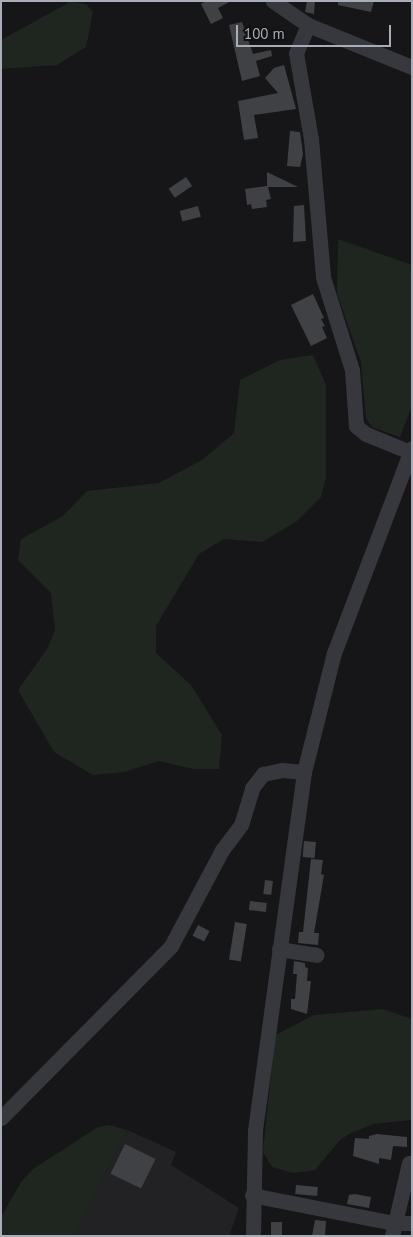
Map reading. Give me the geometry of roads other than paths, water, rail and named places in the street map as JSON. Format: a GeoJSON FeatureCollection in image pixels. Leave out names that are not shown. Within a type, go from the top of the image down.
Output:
{"type":"FeatureCollection","features":[{"type":"Feature","properties":{"kind":"street"},"geometry":{"type":"LineString","coordinates":[[273,1],[308,25],[412,67]]}},
{"type":"Feature","properties":{"kind":"street"},"geometry":{"type":"LineString","coordinates":[[254,1236],[252,1195],[255,1130],[304,772],[334,654],[411,450],[366,434],[356,426],[352,370],[323,277],[311,139],[296,52],[308,25]]}},
{"type":"Feature","properties":{"kind":"street"},"geometry":{"type":"LineString","coordinates":[[1,1118],[171,946],[222,850],[241,825],[252,788],[263,774],[282,770],[304,772]]}},
{"type":"Feature","properties":{"kind":"street"},"geometry":{"type":"LineString","coordinates":[[279,949],[317,955]]}},
{"type":"Feature","properties":{"kind":"street"},"geometry":{"type":"LineString","coordinates":[[393,1229],[409,1163]]}},
{"type":"Feature","properties":{"kind":"street"},"geometry":{"type":"LineString","coordinates":[[252,1195],[393,1229],[412,1223]]}}]}
